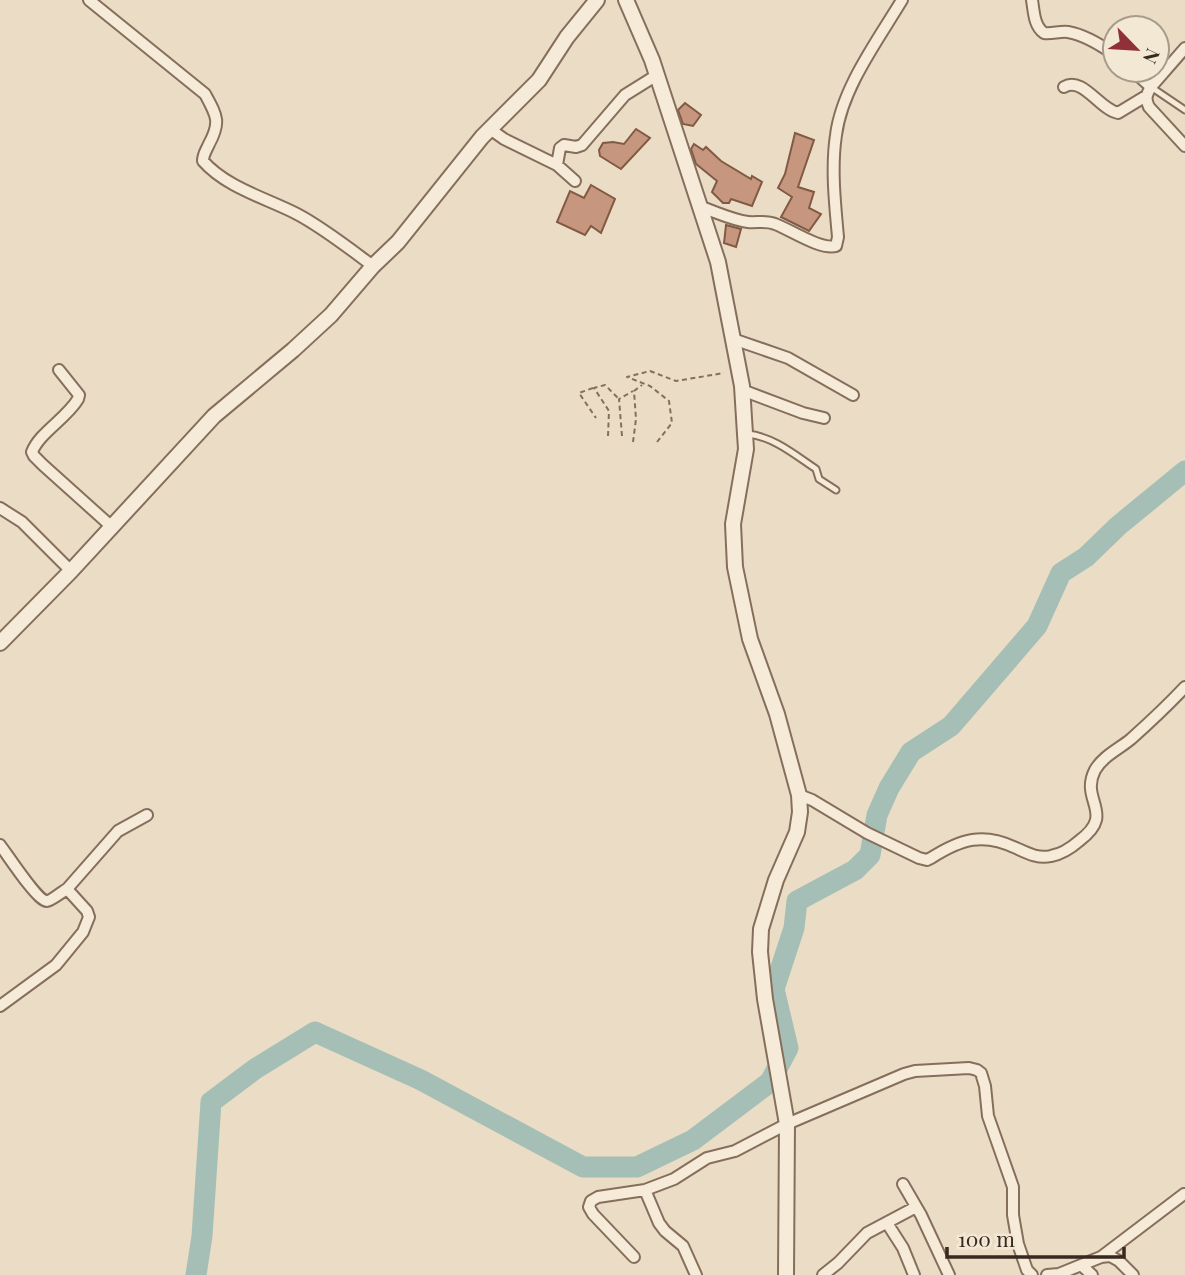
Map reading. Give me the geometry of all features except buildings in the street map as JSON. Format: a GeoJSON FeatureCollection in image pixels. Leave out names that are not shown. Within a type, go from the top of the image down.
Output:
{"type":"FeatureCollection","features":[{"type":"Feature","properties":{"kind":"street"},"geometry":{"type":"LineString","coordinates":[[89,0],[205,94],[218,124],[203,155],[209,168],[243,190],[299,215],[373,265]]}},
{"type":"Feature","properties":{"kind":"street"},"geometry":{"type":"LineString","coordinates":[[0,643],[71,571],[214,416],[293,351],[331,315],[373,265],[398,242],[490,129],[539,80],[567,37],[597,0]]}},
{"type":"Feature","properties":{"kind":"street"},"geometry":{"type":"LineString","coordinates":[[626,0],[657,75],[718,262],[743,390],[746,449],[733,524],[735,567],[750,639],[777,714],[799,795],[797,832],[776,880],[761,929],[760,952],[765,999],[787,1124],[786,1275]]}},
{"type":"Feature","properties":{"kind":"street"},"geometry":{"type":"LineString","coordinates":[[701,207],[749,222],[774,223],[797,236],[830,247],[836,246],[836,133],[844,104],[860,70],[902,0]]}},
{"type":"Feature","properties":{"kind":"street"},"geometry":{"type":"LineString","coordinates":[[1032,0],[1036,23],[1044,33],[1065,32],[1080,35],[1101,46]]}},
{"type":"Feature","properties":{"kind":"street"},"geometry":{"type":"LineString","coordinates":[[1185,48],[1146,99],[1149,107],[1185,146]]}},
{"type":"Feature","properties":{"kind":"street"},"geometry":{"type":"LineString","coordinates":[[557,165],[560,148],[564,145],[582,145],[625,95],[657,75]]}},
{"type":"Feature","properties":{"kind":"street"},"geometry":{"type":"LineString","coordinates":[[1064,87],[1073,83],[1107,109],[1118,113],[1149,92]]}},
{"type":"Feature","properties":{"kind":"street"},"geometry":{"type":"LineString","coordinates":[[1143,84],[1149,92]]}},
{"type":"Feature","properties":{"kind":"street"},"geometry":{"type":"LineString","coordinates":[[490,129],[504,139],[557,165],[575,181]]}},
{"type":"Feature","properties":{"kind":"street"},"geometry":{"type":"LineString","coordinates":[[733,339],[788,358],[853,395]]}},
{"type":"Feature","properties":{"kind":"street"},"geometry":{"type":"LineString","coordinates":[[59,370],[79,396],[65,416],[37,443],[32,452],[112,527]]}},
{"type":"Feature","properties":{"kind":"street"},"geometry":{"type":"LineString","coordinates":[[743,390],[803,413],[824,418]]}},
{"type":"Feature","properties":{"kind":"street"},"geometry":{"type":"LineString","coordinates":[[0,508],[22,522],[71,571]]}},
{"type":"Feature","properties":{"kind":"street"},"geometry":{"type":"LineString","coordinates":[[799,795],[919,859],[927,859],[971,839],[989,839],[1034,856],[1051,857],[1068,850],[1096,826],[1097,816],[1091,782],[1102,761],[1143,728],[1185,687]]}},
{"type":"Feature","properties":{"kind":"street"},"geometry":{"type":"LineString","coordinates":[[0,845],[35,893],[48,901],[67,889],[118,831],[147,815]]}},
{"type":"Feature","properties":{"kind":"street"},"geometry":{"type":"LineString","coordinates":[[0,1006],[56,965],[83,932],[89,917],[87,911],[67,889]]}},
{"type":"Feature","properties":{"kind":"street"},"geometry":{"type":"LineString","coordinates":[[634,1257],[593,1214],[589,1207],[591,1201],[598,1197],[645,1190],[674,1179],[707,1158],[735,1151],[787,1124],[915,1071],[969,1068],[981,1073],[985,1086],[988,1115],[1013,1187],[1013,1214],[1018,1244],[1032,1275]]}},
{"type":"Feature","properties":{"kind":"street"},"geometry":{"type":"LineString","coordinates":[[903,1184],[949,1275]]}},
{"type":"Feature","properties":{"kind":"street"},"geometry":{"type":"LineString","coordinates":[[645,1190],[659,1223],[683,1246],[696,1275]]}},
{"type":"Feature","properties":{"kind":"street"},"geometry":{"type":"LineString","coordinates":[[1047,1275],[1059,1274],[1101,1257],[1184,1194]]}},
{"type":"Feature","properties":{"kind":"street"},"geometry":{"type":"LineString","coordinates":[[822,1275],[838,1263],[867,1233],[916,1207]]}},
{"type":"Feature","properties":{"kind":"street"},"geometry":{"type":"LineString","coordinates":[[887,1223],[903,1248],[914,1275]]}},
{"type":"Feature","properties":{"kind":"street"},"geometry":{"type":"LineString","coordinates":[[1101,1257],[1115,1258],[1133,1275]]}},
{"type":"Feature","properties":{"kind":"street"},"geometry":{"type":"LineString","coordinates":[[1081,1265],[1092,1275]]}},
{"type":"Feature","properties":{"kind":"lane"},"geometry":{"type":"LineString","coordinates":[[1149,92],[1185,110]]}},
{"type":"Feature","properties":{"kind":"lane"},"geometry":{"type":"LineString","coordinates":[[745,434],[770,439],[816,469],[819,479],[836,490]]}},
{"type":"Feature","properties":{"kind":"path"},"geometry":{"type":"LineString","coordinates":[[657,442],[672,423],[669,401],[650,386],[627,377],[650,370],[676,381],[739,371]]}},
{"type":"Feature","properties":{"kind":"path"},"geometry":{"type":"LineString","coordinates":[[619,399],[644,384]]}},
{"type":"Feature","properties":{"kind":"path"},"geometry":{"type":"LineString","coordinates":[[596,418],[579,393],[605,386],[619,399],[622,436]]}},
{"type":"Feature","properties":{"kind":"path"},"geometry":{"type":"LineString","coordinates":[[594,388],[609,411],[608,436]]}},
{"type":"Feature","properties":{"kind":"path"},"geometry":{"type":"LineString","coordinates":[[633,442],[636,419],[634,391]]}},
{"type":"Feature","properties":{"kind":"waterway"},"geometry":{"type":"LineString","coordinates":[[196,1275],[202,1236],[211,1102],[255,1069],[315,1032],[421,1080],[583,1167],[637,1167],[693,1140],[770,1082],[788,1048],[774,989],[794,928],[797,901],[855,870],[870,855],[877,815],[889,788],[911,752],[951,726],[1037,626],[1061,573],[1086,557],[1118,526],[1185,471]]}}]}
